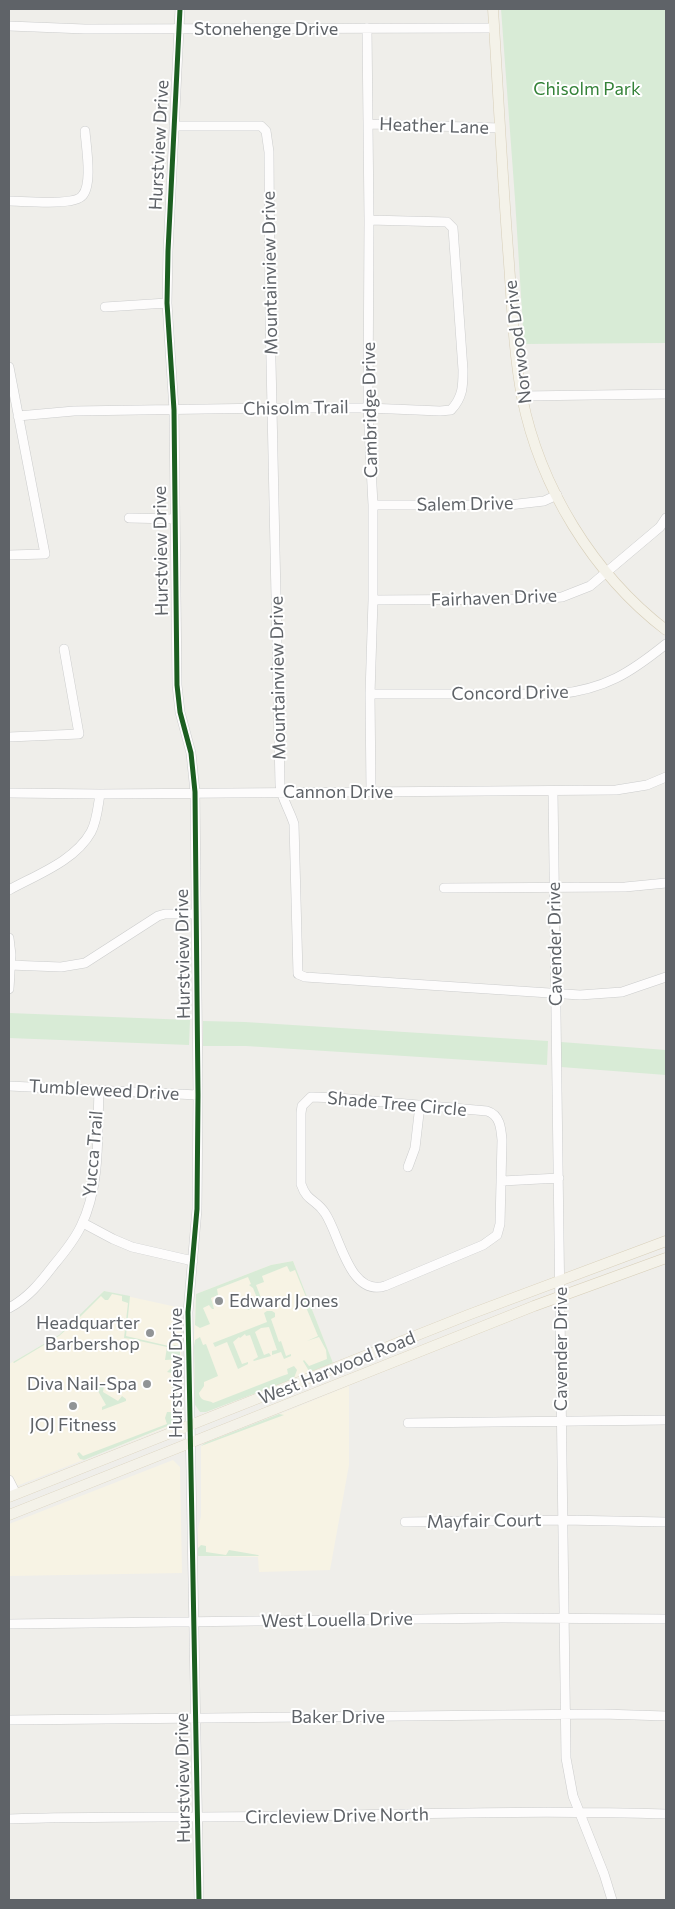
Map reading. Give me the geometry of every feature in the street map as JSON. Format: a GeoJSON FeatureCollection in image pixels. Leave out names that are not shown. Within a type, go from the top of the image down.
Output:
{"type":"FeatureCollection","features":[{"type":"Feature","properties":{"kind":"main road","name":"Norwood Drive"},"geometry":{"type":"LineString","coordinates":[[493,9],[515,343],[522,396],[536,449],[557,496],[584,542],[634,602],[666,630]]}},
{"type":"Feature","properties":{"kind":"main road","name":"West Harwood Road"},"geometry":{"type":"LineString","coordinates":[[13,1496],[666,1240]]}},
{"type":"Feature","properties":{"kind":"main road","name":"West Harwood Road"},"geometry":{"type":"LineString","coordinates":[[9,1515],[561,1296],[666,1258]]}},
{"type":"Feature","properties":{"kind":"street","name":"Hurstview Drive"},"geometry":{"type":"LineString","coordinates":[[180,9],[167,303],[174,410],[177,684],[180,712],[191,753],[194,792],[198,1095],[197,1209],[188,1312],[199,1900]]}},
{"type":"Feature","properties":{"kind":"street","name":"Stonehenge Drive"},"geometry":{"type":"LineString","coordinates":[[9,26],[85,29],[494,28]]}},
{"type":"Feature","properties":{"kind":"street","name":"Cambridge Drive"},"geometry":{"type":"LineString","coordinates":[[367,28],[369,124],[368,408],[373,505],[373,600],[370,694],[371,792]]}},
{"type":"Feature","properties":{"kind":"street","name":"Heather Lane"},"geometry":{"type":"LineString","coordinates":[[369,124],[500,128]]}},
{"type":"Feature","properties":{"kind":"street","name":"Mountainview Drive"},"geometry":{"type":"LineString","coordinates":[[174,126],[257,125],[266,131],[269,152],[272,408],[281,793],[294,824],[298,974],[305,977],[580,995],[622,992],[666,978]]}},
{"type":"Feature","properties":{"kind":"street"},"geometry":{"type":"LineString","coordinates":[[9,201],[77,200],[82,196],[86,186],[88,169],[86,131]]}},
{"type":"Feature","properties":{"kind":"street","name":"Chisolm Trail"},"geometry":{"type":"LineString","coordinates":[[18,416],[74,411],[272,408],[452,410],[459,400],[463,388],[464,370],[453,228],[447,222],[369,220]]}},
{"type":"Feature","properties":{"kind":"street"},"geometry":{"type":"LineString","coordinates":[[105,307],[167,303]]}},
{"type":"Feature","properties":{"kind":"street"},"geometry":{"type":"LineString","coordinates":[[9,367],[45,554],[9,555]]}},
{"type":"Feature","properties":{"kind":"street"},"geometry":{"type":"LineString","coordinates":[[522,396],[666,394]]}},
{"type":"Feature","properties":{"kind":"street","name":"Salem Drive"},"geometry":{"type":"LineString","coordinates":[[373,505],[509,505],[544,501],[557,496]]}},
{"type":"Feature","properties":{"kind":"street"},"geometry":{"type":"LineString","coordinates":[[129,518],[175,519]]}},
{"type":"Feature","properties":{"kind":"street","name":"Fairhaven Drive"},"geometry":{"type":"LineString","coordinates":[[373,600],[539,599],[562,597],[590,586],[660,527],[666,518]]}},
{"type":"Feature","properties":{"kind":"street","name":"Concord Drive"},"geometry":{"type":"LineString","coordinates":[[370,694],[558,694],[575,692],[626,674],[666,644]]}},
{"type":"Feature","properties":{"kind":"street"},"geometry":{"type":"LineString","coordinates":[[9,737],[79,734],[64,649]]}},
{"type":"Feature","properties":{"kind":"street","name":"Cannon Drive"},"geometry":{"type":"LineString","coordinates":[[9,793],[616,790],[647,785],[666,777]]}},
{"type":"Feature","properties":{"kind":"street","name":"Cavender Drive"},"geometry":{"type":"LineString","coordinates":[[553,790],[561,1280],[565,1714],[568,1772],[579,1813],[604,1874],[612,1900]]}},
{"type":"Feature","properties":{"kind":"street"},"geometry":{"type":"LineString","coordinates":[[9,890],[56,864],[80,846],[94,825],[100,794]]}},
{"type":"Feature","properties":{"kind":"street"},"geometry":{"type":"LineString","coordinates":[[444,888],[632,887],[666,883]]}},
{"type":"Feature","properties":{"kind":"street"},"geometry":{"type":"LineString","coordinates":[[9,965],[61,967],[85,963],[158,916],[165,914],[196,914]]}},
{"type":"Feature","properties":{"kind":"street"},"geometry":{"type":"LineString","coordinates":[[9,938],[9,989]]}},
{"type":"Feature","properties":{"kind":"street","name":"Tumbleweed Drive"},"geometry":{"type":"LineString","coordinates":[[9,1086],[198,1095]]}},
{"type":"Feature","properties":{"kind":"street","name":"Yucca Trail"},"geometry":{"type":"LineString","coordinates":[[9,1308],[35,1289],[67,1249],[83,1223],[92,1197],[96,1171],[99,1090]]}},
{"type":"Feature","properties":{"kind":"street","name":"Shade Tree Circle"},"geometry":{"type":"LineString","coordinates":[[311,1097],[420,1105],[487,1111],[496,1116],[500,1127],[502,1181],[500,1224],[495,1238],[483,1245],[385,1286],[378,1288],[369,1287],[360,1281],[350,1266],[326,1215],[305,1194],[301,1184],[302,1106],[311,1097]]}},
{"type":"Feature","properties":{"kind":"street"},"geometry":{"type":"LineString","coordinates":[[408,1167],[415,1148],[420,1105]]}},
{"type":"Feature","properties":{"kind":"street"},"geometry":{"type":"LineString","coordinates":[[502,1181],[558,1178]]}},
{"type":"Feature","properties":{"kind":"street"},"geometry":{"type":"LineString","coordinates":[[83,1223],[132,1247],[193,1261]]}},
{"type":"Feature","properties":{"kind":"street"},"geometry":{"type":"LineString","coordinates":[[408,1423],[666,1420]]}},
{"type":"Feature","properties":{"kind":"street"},"geometry":{"type":"LineString","coordinates":[[9,1480],[13,1496]]}},
{"type":"Feature","properties":{"kind":"street","name":"Mayfair Court"},"geometry":{"type":"LineString","coordinates":[[405,1522],[563,1520],[666,1522]]}},
{"type":"Feature","properties":{"kind":"street","name":"West Louella Drive"},"geometry":{"type":"LineString","coordinates":[[9,1624],[564,1618],[666,1620]]}},
{"type":"Feature","properties":{"kind":"street","name":"Baker Drive"},"geometry":{"type":"LineString","coordinates":[[9,1720],[565,1714],[666,1716]]}},
{"type":"Feature","properties":{"kind":"street","name":"Circleview Drive North"},"geometry":{"type":"LineString","coordinates":[[9,1819],[579,1813],[666,1814]]}},
{"type":"Feature","properties":{"kind":"shaded area"},"geometry":{"type":"Polygon","coordinates":[[[293,1261],[333,1363],[206,1412],[200,1412],[195,1405],[193,1355],[196,1294],[271,1265],[293,1261]]]}},
{"type":"Feature","properties":{"kind":"shaded area"},"geometry":{"type":"Polygon","coordinates":[[[104,1291],[181,1308],[181,1373],[177,1387],[177,1420],[173,1425],[9,1489],[9,1364],[59,1335],[104,1291]]]}},
{"type":"Feature","properties":{"kind":"shaded area"},"geometry":{"type":"Polygon","coordinates":[[[349,1386],[349,1465],[330,1570],[259,1572],[258,1557],[198,1556],[198,1529],[201,1516],[201,1446],[349,1386]]]}},
{"type":"Feature","properties":{"kind":"shaded area"},"geometry":{"type":"Polygon","coordinates":[[[173,1460],[180,1467],[182,1573],[9,1576],[9,1524],[173,1460]]]}},
{"type":"Feature","properties":{"kind":"green space","name":"Chisolm Park"},"geometry":{"type":"Polygon","coordinates":[[[501,9],[666,9],[666,343],[524,344],[501,9]]]}},
{"type":"Feature","properties":{"kind":"green space"},"geometry":{"type":"Polygon","coordinates":[[[9,1013],[190,1020],[189,1045],[9,1038],[9,1013]]]}},
{"type":"Feature","properties":{"kind":"green space"},"geometry":{"type":"Polygon","coordinates":[[[203,1021],[548,1041],[547,1065],[246,1046],[203,1046],[203,1021]]]}},
{"type":"Feature","properties":{"kind":"green space"},"geometry":{"type":"Polygon","coordinates":[[[561,1042],[666,1050],[666,1075],[561,1067],[561,1042]]]}},
{"type":"Feature","properties":{"kind":"green space"},"geometry":{"type":"Polygon","coordinates":[[[293,1261],[333,1363],[309,1371],[303,1361],[309,1366],[327,1359],[326,1350],[319,1337],[307,1341],[318,1336],[303,1300],[306,1297],[295,1270],[290,1272],[287,1266],[262,1276],[264,1282],[256,1285],[263,1303],[248,1310],[247,1308],[259,1303],[253,1288],[249,1285],[251,1284],[248,1277],[217,1289],[218,1295],[211,1298],[214,1309],[209,1305],[203,1308],[210,1324],[200,1328],[195,1325],[196,1294],[271,1265],[293,1261]]]}},
{"type":"Feature","properties":{"kind":"green space"},"geometry":{"type":"Polygon","coordinates":[[[104,1291],[130,1296],[126,1336],[173,1347],[174,1345],[178,1346],[180,1349],[180,1359],[165,1360],[167,1347],[135,1340],[132,1344],[132,1339],[124,1338],[128,1303],[122,1301],[122,1296],[112,1294],[108,1300],[101,1296],[76,1321],[78,1326],[74,1323],[59,1336],[13,1362],[59,1335],[104,1291]]]}},
{"type":"Feature","properties":{"kind":"green space"},"geometry":{"type":"Polygon","coordinates":[[[267,1311],[275,1313],[275,1317],[271,1319],[279,1342],[281,1341],[286,1356],[291,1354],[291,1356],[284,1359],[281,1352],[272,1355],[272,1351],[277,1350],[269,1327],[261,1328],[255,1332],[264,1355],[269,1353],[271,1356],[254,1361],[258,1357],[250,1335],[246,1336],[245,1334],[233,1342],[242,1364],[248,1362],[248,1364],[238,1369],[227,1342],[215,1347],[213,1343],[267,1322],[264,1313],[267,1311]]]}},
{"type":"Feature","properties":{"kind":"green space"},"geometry":{"type":"Polygon","coordinates":[[[200,1337],[203,1345],[206,1344],[218,1376],[204,1382],[204,1386],[199,1393],[203,1400],[213,1403],[288,1374],[287,1369],[294,1366],[297,1370],[294,1378],[206,1412],[200,1412],[195,1405],[194,1346],[195,1340],[200,1337]]]}},
{"type":"Feature","properties":{"kind":"green space"},"geometry":{"type":"Polygon","coordinates":[[[171,1368],[177,1368],[181,1372],[177,1389],[177,1420],[175,1423],[84,1460],[80,1459],[77,1454],[79,1452],[83,1456],[167,1424],[165,1418],[167,1412],[173,1412],[172,1373],[167,1372],[171,1368]]]}},
{"type":"Feature","properties":{"kind":"green space"},"geometry":{"type":"Polygon","coordinates":[[[92,1380],[104,1386],[103,1392],[118,1401],[122,1396],[126,1401],[102,1410],[102,1407],[106,1405],[94,1384],[88,1385],[92,1380]]]}},
{"type":"Feature","properties":{"kind":"green space"},"geometry":{"type":"Polygon","coordinates":[[[279,1414],[284,1415],[201,1446],[205,1443],[279,1414]]]}},
{"type":"Feature","properties":{"kind":"green space"},"geometry":{"type":"Polygon","coordinates":[[[201,1545],[206,1546],[206,1552],[226,1555],[229,1550],[259,1556],[198,1556],[198,1548],[201,1545]]]}},
{"type":"Feature","properties":{"kind":"cycle path"},"geometry":{"type":"LineString","coordinates":[[180,9],[167,303],[174,410],[177,685],[180,712],[191,753],[195,792],[198,1095],[197,1209],[188,1312],[199,1900]]}},
{"type":"Feature","properties":{"kind":"place","name":"Edward Jones"},"geometry":{"type":"Point","coordinates":[219,1301]}},
{"type":"Feature","properties":{"kind":"place","name":"Headquarter Barbershop"},"geometry":{"type":"Point","coordinates":[150,1333]}},
{"type":"Feature","properties":{"kind":"place","name":"Diva Nail-Spa"},"geometry":{"type":"Point","coordinates":[147,1384]}},
{"type":"Feature","properties":{"kind":"place","name":"JOJ Fitness"},"geometry":{"type":"Point","coordinates":[73,1406]}}]}
